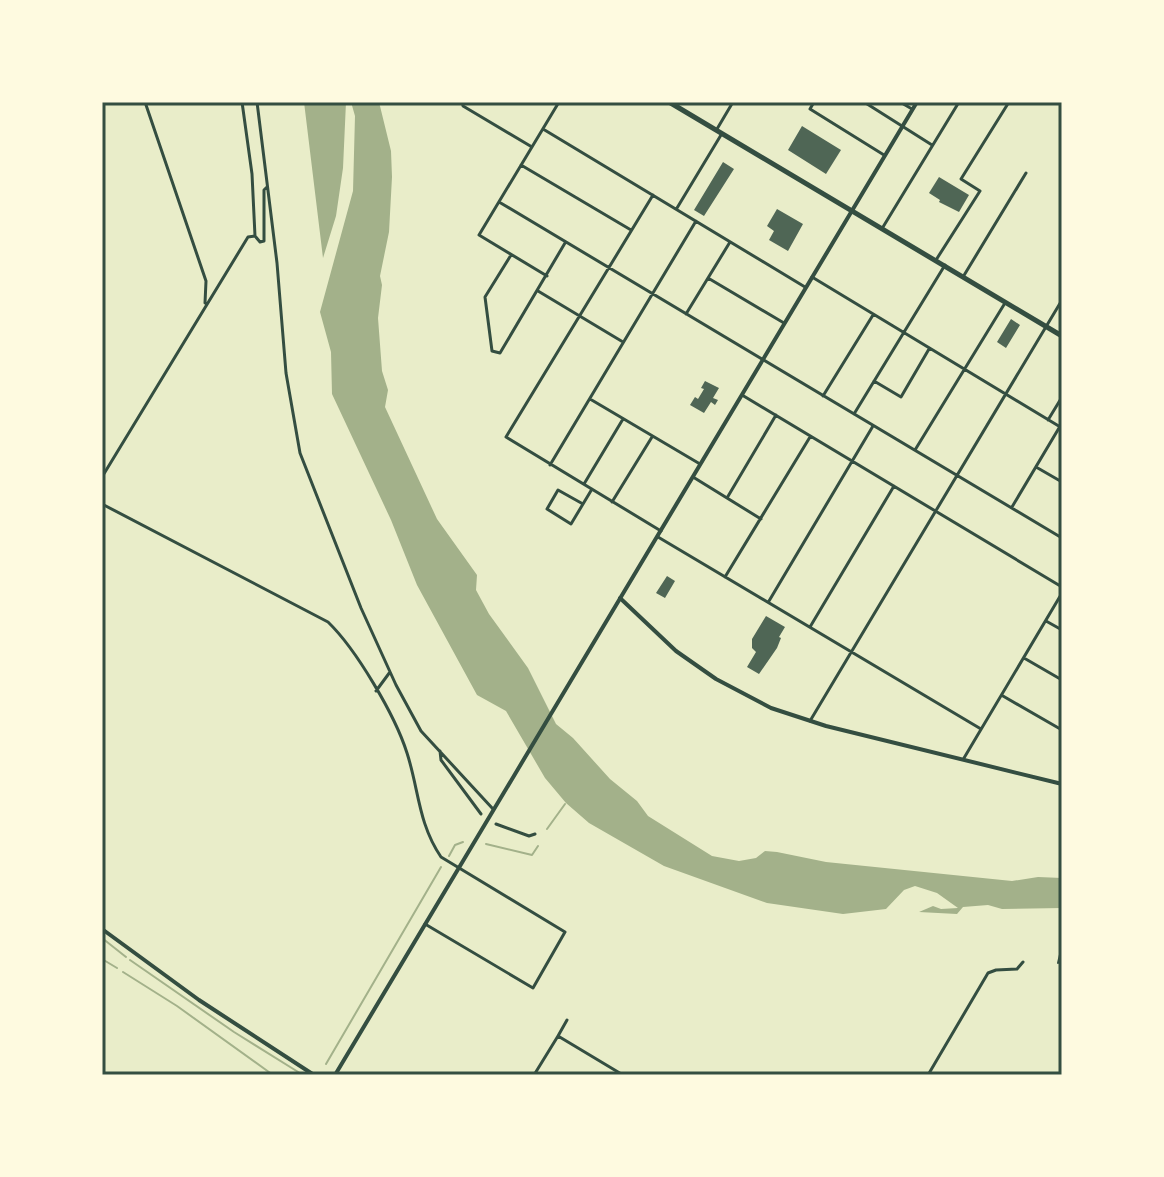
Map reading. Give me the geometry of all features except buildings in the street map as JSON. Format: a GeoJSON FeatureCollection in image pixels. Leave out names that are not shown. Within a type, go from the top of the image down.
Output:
{"type":"FeatureCollection","features":[{"type":"Feature","properties":{"kind":"highway"},"geometry":{"type":"LineString","coordinates":[[669,102],[1062,336]]}},
{"type":"Feature","properties":{"kind":"main road"},"geometry":{"type":"LineString","coordinates":[[335,1075],[917,102]]}},
{"type":"Feature","properties":{"kind":"main road"},"geometry":{"type":"LineString","coordinates":[[620,598],[676,651],[716,679],[771,708],[810,721],[1062,784]]}},
{"type":"Feature","properties":{"kind":"main road"},"geometry":{"type":"LineString","coordinates":[[102,929],[199,1000],[314,1075]]}},
{"type":"Feature","properties":{"kind":"street"},"geometry":{"type":"LineString","coordinates":[[145,102],[206,281],[205,306]]}},
{"type":"Feature","properties":{"kind":"street"},"geometry":{"type":"LineString","coordinates":[[242,102],[252,174],[255,236],[260,242],[264,241],[264,190],[267,187]]}},
{"type":"Feature","properties":{"kind":"street"},"geometry":{"type":"LineString","coordinates":[[257,102],[277,263],[286,373],[300,453],[361,608],[421,731],[495,806]]}},
{"type":"Feature","properties":{"kind":"street"},"geometry":{"type":"LineString","coordinates":[[462,102],[463,106],[532,148]]}},
{"type":"Feature","properties":{"kind":"street"},"geometry":{"type":"LineString","coordinates":[[547,276],[479,235],[559,102]]}},
{"type":"Feature","properties":{"kind":"street"},"geometry":{"type":"LineString","coordinates":[[676,209],[733,102]]}},
{"type":"Feature","properties":{"kind":"street"},"geometry":{"type":"LineString","coordinates":[[814,102],[810,109],[884,155]]}},
{"type":"Feature","properties":{"kind":"street"},"geometry":{"type":"LineString","coordinates":[[864,102],[933,145]]}},
{"type":"Feature","properties":{"kind":"street"},"geometry":{"type":"LineString","coordinates":[[900,102],[912,109]]}},
{"type":"Feature","properties":{"kind":"street"},"geometry":{"type":"LineString","coordinates":[[883,227],[959,102]]}},
{"type":"Feature","properties":{"kind":"street"},"geometry":{"type":"LineString","coordinates":[[936,260],[980,191],[961,179],[1009,102]]}},
{"type":"Feature","properties":{"kind":"street"},"geometry":{"type":"LineString","coordinates":[[543,129],[805,287]]}},
{"type":"Feature","properties":{"kind":"street"},"geometry":{"type":"LineString","coordinates":[[521,165],[631,230]]}},
{"type":"Feature","properties":{"kind":"street"},"geometry":{"type":"LineString","coordinates":[[963,277],[1026,173]]}},
{"type":"Feature","properties":{"kind":"street"},"geometry":{"type":"LineString","coordinates":[[653,195],[506,437],[661,531]]}},
{"type":"Feature","properties":{"kind":"street"},"geometry":{"type":"LineString","coordinates":[[499,202],[1062,538]]}},
{"type":"Feature","properties":{"kind":"street"},"geometry":{"type":"LineString","coordinates":[[550,465],[696,221]]}},
{"type":"Feature","properties":{"kind":"street"},"geometry":{"type":"LineString","coordinates":[[102,477],[248,237],[255,236]]}},
{"type":"Feature","properties":{"kind":"street"},"geometry":{"type":"LineString","coordinates":[[686,314],[730,242]]}},
{"type":"Feature","properties":{"kind":"street"},"geometry":{"type":"LineString","coordinates":[[511,255],[485,297],[492,351],[500,353],[566,243]]}},
{"type":"Feature","properties":{"kind":"street"},"geometry":{"type":"LineString","coordinates":[[854,414],[945,265]]}},
{"type":"Feature","properties":{"kind":"street"},"geometry":{"type":"LineString","coordinates":[[811,277],[1061,427],[1012,507]]}},
{"type":"Feature","properties":{"kind":"street"},"geometry":{"type":"LineString","coordinates":[[708,278],[784,323]]}},
{"type":"Feature","properties":{"kind":"street"},"geometry":{"type":"LineString","coordinates":[[538,291],[623,342]]}},
{"type":"Feature","properties":{"kind":"street"},"geometry":{"type":"LineString","coordinates":[[810,721],[1062,300]]}},
{"type":"Feature","properties":{"kind":"street"},"geometry":{"type":"LineString","coordinates":[[915,450],[1006,302]]}},
{"type":"Feature","properties":{"kind":"street"},"geometry":{"type":"LineString","coordinates":[[823,396],[873,315]]}},
{"type":"Feature","properties":{"kind":"street"},"geometry":{"type":"LineString","coordinates":[[874,381],[901,397],[929,349]]}},
{"type":"Feature","properties":{"kind":"street"},"geometry":{"type":"LineString","coordinates":[[742,395],[1062,587]]}},
{"type":"Feature","properties":{"kind":"street"},"geometry":{"type":"LineString","coordinates":[[1048,420],[1062,397]]}},
{"type":"Feature","properties":{"kind":"street"},"geometry":{"type":"LineString","coordinates":[[590,399],[700,465]]}},
{"type":"Feature","properties":{"kind":"street"},"geometry":{"type":"LineString","coordinates":[[727,498],[776,415]]}},
{"type":"Feature","properties":{"kind":"street"},"geometry":{"type":"LineString","coordinates":[[584,484],[623,419]]}},
{"type":"Feature","properties":{"kind":"street"},"geometry":{"type":"LineString","coordinates":[[768,603],[873,426]]}},
{"type":"Feature","properties":{"kind":"street"},"geometry":{"type":"LineString","coordinates":[[612,502],[652,437]]}},
{"type":"Feature","properties":{"kind":"street"},"geometry":{"type":"LineString","coordinates":[[725,577],[811,437]]}},
{"type":"Feature","properties":{"kind":"street"},"geometry":{"type":"LineString","coordinates":[[1036,467],[1062,482]]}},
{"type":"Feature","properties":{"kind":"street"},"geometry":{"type":"LineString","coordinates":[[693,477],[761,519]]}},
{"type":"Feature","properties":{"kind":"street"},"geometry":{"type":"LineString","coordinates":[[810,628],[894,486]]}},
{"type":"Feature","properties":{"kind":"street"},"geometry":{"type":"LineString","coordinates":[[583,504],[558,490],[547,509],[571,524],[583,504],[592,489]]}},
{"type":"Feature","properties":{"kind":"street"},"geometry":{"type":"LineString","coordinates":[[102,504],[328,622],[353,651],[395,722],[407,754],[428,838],[441,857],[565,932],[533,988],[424,924]]}},
{"type":"Feature","properties":{"kind":"street"},"geometry":{"type":"LineString","coordinates":[[658,537],[981,729]]}},
{"type":"Feature","properties":{"kind":"street"},"geometry":{"type":"LineString","coordinates":[[963,759],[1062,593]]}},
{"type":"Feature","properties":{"kind":"street"},"geometry":{"type":"LineString","coordinates":[[1046,621],[1062,630]]}},
{"type":"Feature","properties":{"kind":"street"},"geometry":{"type":"LineString","coordinates":[[1024,658],[1062,680]]}},
{"type":"Feature","properties":{"kind":"street"},"geometry":{"type":"LineString","coordinates":[[376,691],[390,672]]}},
{"type":"Feature","properties":{"kind":"street"},"geometry":{"type":"LineString","coordinates":[[1001,695],[1062,730]]}},
{"type":"Feature","properties":{"kind":"street"},"geometry":{"type":"LineString","coordinates":[[440,751],[441,760],[481,814]]}},
{"type":"Feature","properties":{"kind":"street"},"geometry":{"type":"LineString","coordinates":[[496,824],[529,836],[535,834]]}},
{"type":"Feature","properties":{"kind":"street"},"geometry":{"type":"LineString","coordinates":[[928,1075],[988,973],[1017,969],[1023,962]]}},
{"type":"Feature","properties":{"kind":"street"},"geometry":{"type":"LineString","coordinates":[[534,1075],[567,1020]]}},
{"type":"Feature","properties":{"kind":"street"},"geometry":{"type":"LineString","coordinates":[[558,1036],[623,1075]]}},
{"type":"Feature","properties":{"kind":"path"},"geometry":{"type":"LineString","coordinates":[[1058,963],[1062,946]]}},
{"type":"Feature","properties":{"kind":"shaded area"},"geometry":{"type":"Polygon","coordinates":[[[304,102],[346,102],[343,168],[336,216],[323,258],[304,102]]]}},
{"type":"Feature","properties":{"kind":"shaded area"},"geometry":{"type":"Polygon","coordinates":[[[351,102],[379,102],[391,151],[389,232],[380,276],[382,285],[378,318],[382,371],[388,390],[385,407],[437,519],[477,575],[476,590],[489,614],[528,668],[556,724],[610,779],[637,801],[648,816],[712,856],[739,861],[756,858],[765,851],[826,862],[1012,881],[1038,877],[1062,878],[1062,908],[1002,909],[988,905],[963,907],[957,914],[919,912],[933,906],[958,908],[937,893],[915,886],[904,890],[886,909],[843,914],[767,903],[664,866],[589,823],[566,803],[545,778],[506,711],[477,695],[417,585],[391,520],[332,394],[331,352],[320,312],[353,191],[355,116],[351,102]]]}},
{"type":"Feature","properties":{"kind":"waterway"},"geometry":{"type":"LineString","coordinates":[[547,829],[565,804]]}},
{"type":"Feature","properties":{"kind":"waterway"},"geometry":{"type":"LineString","coordinates":[[449,856],[455,845],[463,842]]}},
{"type":"Feature","properties":{"kind":"waterway"},"geometry":{"type":"LineString","coordinates":[[486,844],[532,855],[538,846]]}},
{"type":"Feature","properties":{"kind":"waterway"},"geometry":{"type":"LineString","coordinates":[[326,1064],[441,867]]}},
{"type":"Feature","properties":{"kind":"waterway"},"geometry":{"type":"LineString","coordinates":[[102,938],[126,957]]}},
{"type":"Feature","properties":{"kind":"waterway"},"geometry":{"type":"LineString","coordinates":[[102,959],[117,968]]}},
{"type":"Feature","properties":{"kind":"waterway"},"geometry":{"type":"LineString","coordinates":[[130,960],[303,1075]]}},
{"type":"Feature","properties":{"kind":"waterway"},"geometry":{"type":"LineString","coordinates":[[123,972],[177,1006],[273,1075]]}}]}
